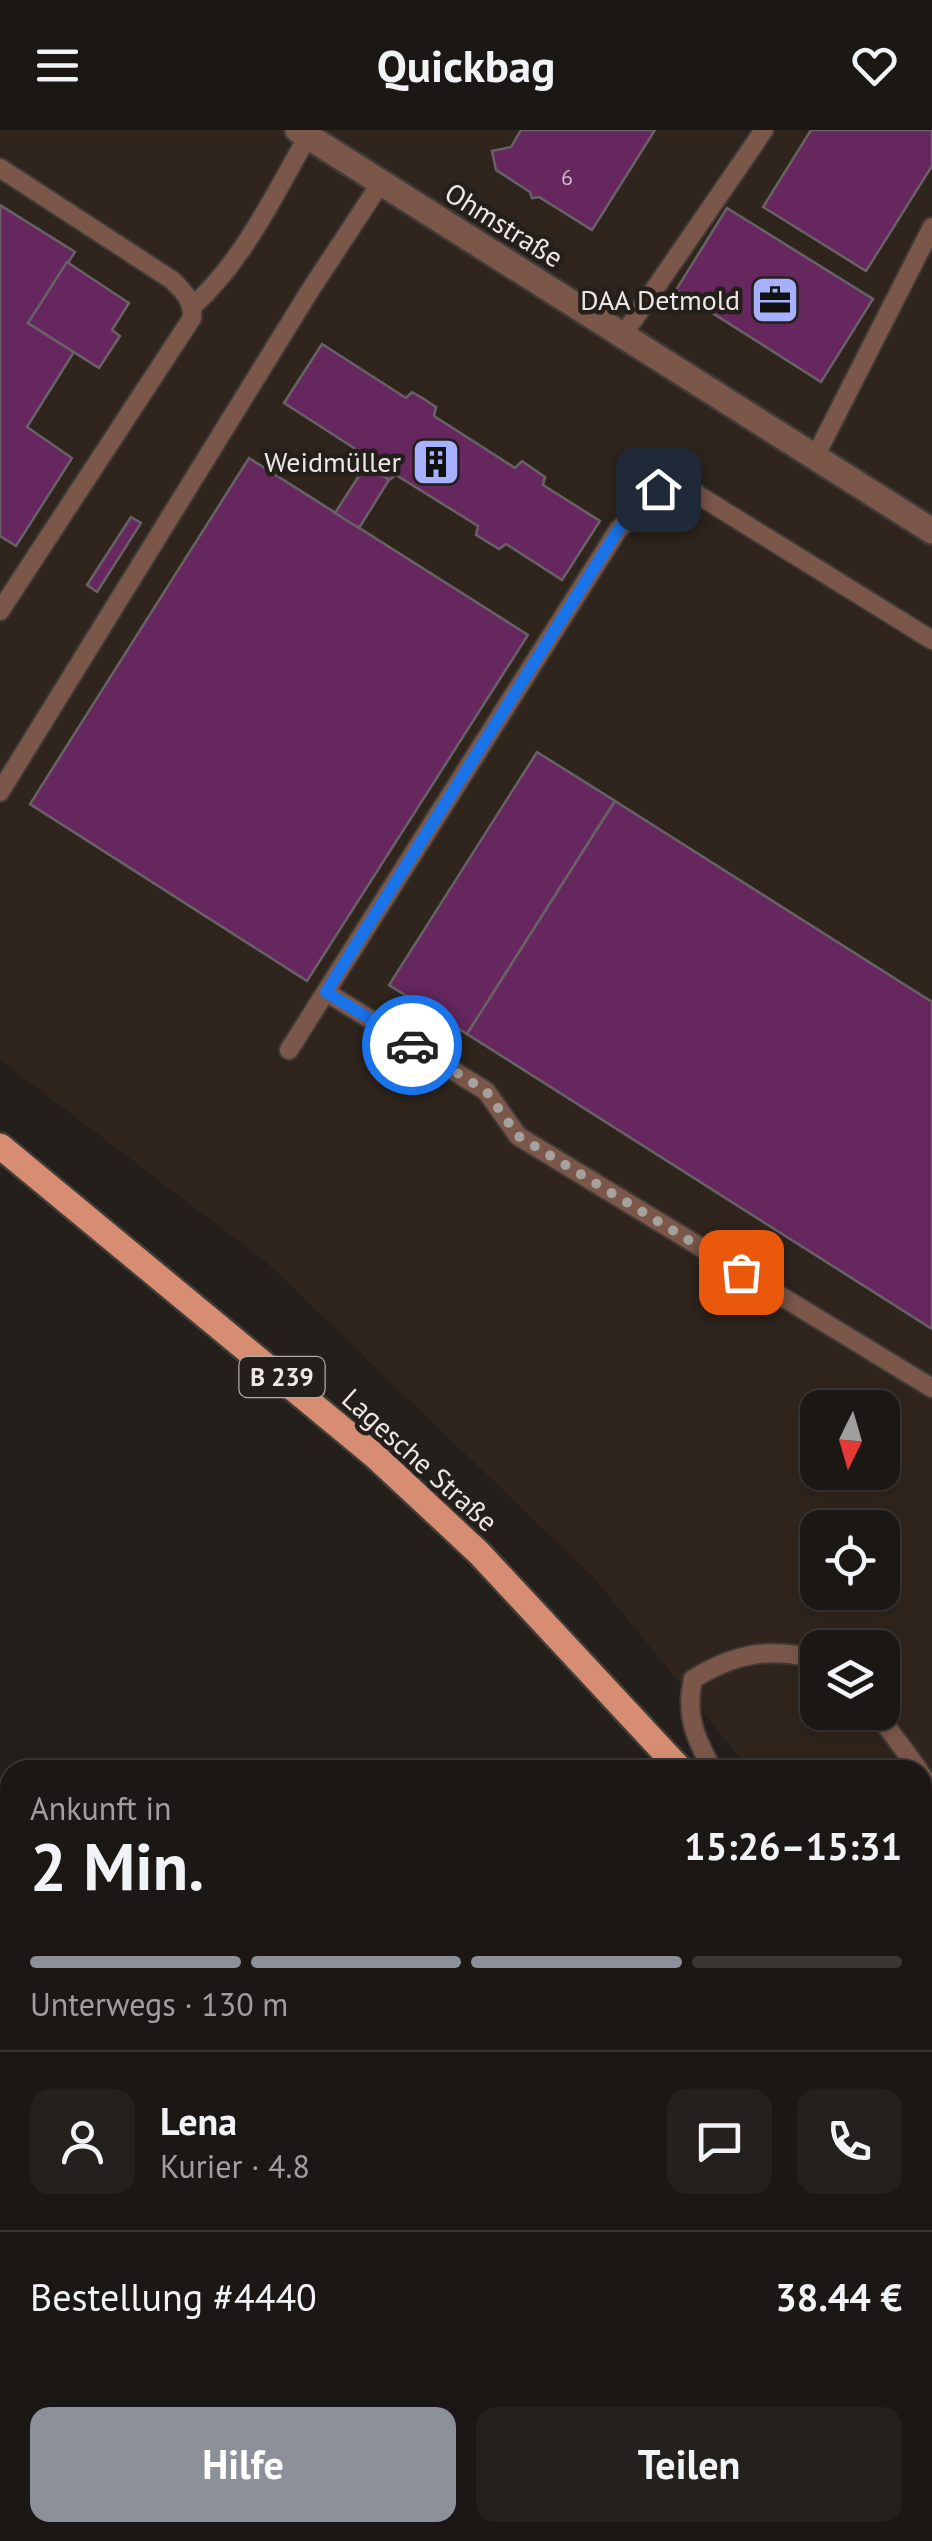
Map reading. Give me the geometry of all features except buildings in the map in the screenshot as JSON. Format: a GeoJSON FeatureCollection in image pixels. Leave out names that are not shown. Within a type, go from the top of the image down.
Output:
{"type":"FeatureCollection","features":[{"type":"Feature","properties":{"kind":"main road","name":"Lagesche Straße"},"geometry":{"type":"LineString","coordinates":[[0,1146],[374,1456],[479,1553],[671,1760]]}},
{"type":"Feature","properties":{"kind":"street","name":"Ohmstraße"},"geometry":{"type":"LineString","coordinates":[[303,133],[932,531]]}},
{"type":"Feature","properties":{"kind":"lane"},"geometry":{"type":"LineString","coordinates":[[623,335],[764,130]]}},
{"type":"Feature","properties":{"kind":"lane"},"geometry":{"type":"LineString","coordinates":[[193,306],[218,283],[248,241],[303,133]]}},
{"type":"Feature","properties":{"kind":"lane"},"geometry":{"type":"LineString","coordinates":[[0,168],[172,280],[193,306],[192,318],[0,611]]}},
{"type":"Feature","properties":{"kind":"lane"},"geometry":{"type":"LineString","coordinates":[[0,792],[380,184]]}},
{"type":"Feature","properties":{"kind":"lane"},"geometry":{"type":"LineString","coordinates":[[815,457],[932,227]]}},
{"type":"Feature","properties":{"kind":"lane"},"geometry":{"type":"LineString","coordinates":[[289,1050],[618,530],[658,489],[695,493],[932,640]]}},
{"type":"Feature","properties":{"kind":"lane"},"geometry":{"type":"LineString","coordinates":[[326,992],[486,1091],[518,1136],[932,1388]]}},
{"type":"Feature","properties":{"kind":"lane"},"geometry":{"type":"LineString","coordinates":[[708,1760],[690,1725],[688,1701],[693,1679],[721,1662],[762,1652],[800,1655]]}},
{"type":"Feature","properties":{"kind":"lane"},"geometry":{"type":"LineString","coordinates":[[890,1730],[912,1760]]}},
{"type":"Feature","properties":{"kind":"shaded area"},"geometry":{"type":"Polygon","coordinates":[[[0,130],[932,130],[932,1760],[742,1760],[596,1580],[265,1261],[0,1060],[0,130]]]}},
{"type":"Feature","properties":{"kind":"way so far"},"geometry":{"type":"LineString","coordinates":[[412,1045],[486,1091],[518,1136],[741,1272]]}},
{"type":"Feature","properties":{"kind":"place","name":"DAA Detmold"},"geometry":{"type":"Point","coordinates":[775,300]}},
{"type":"Feature","properties":{"kind":"place","name":"Weidmüller"},"geometry":{"type":"Point","coordinates":[436,462]}},
{"type":"Feature","properties":{"kind":"route"},"geometry":{"type":"LineString","coordinates":[[412,1045],[326,992],[618,530],[658,489]]}}]}
